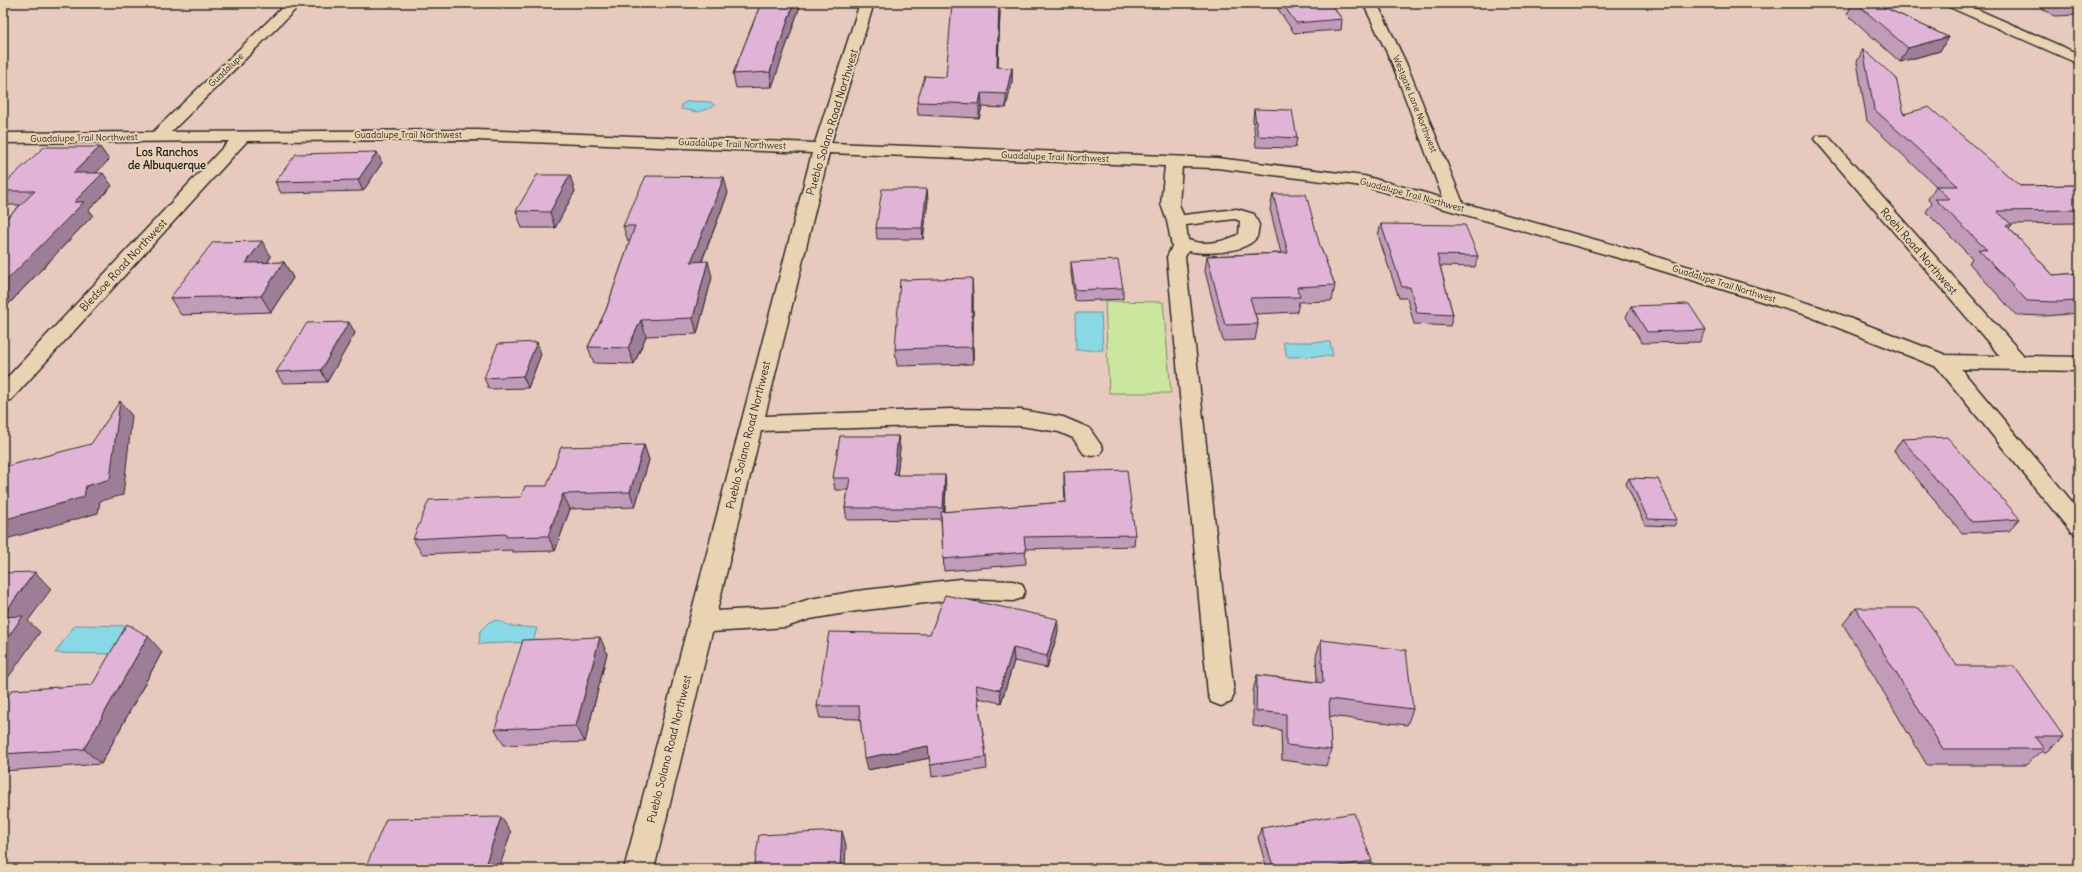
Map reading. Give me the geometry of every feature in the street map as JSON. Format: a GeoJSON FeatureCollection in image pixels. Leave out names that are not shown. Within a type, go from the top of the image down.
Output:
{"type":"FeatureCollection","features":[{"type":"Feature","properties":{"kind":"street","name":"Guadalupe"},"geometry":{"type":"LineString","coordinates":[[157,137],[295,3]]}},
{"type":"Feature","properties":{"kind":"street","name":"Pueblo Solano Road Northwest"},"geometry":{"type":"LineString","coordinates":[[639,869],[822,147],[867,3]]}},
{"type":"Feature","properties":{"kind":"street","name":"Westgate Lane Northwest"},"geometry":{"type":"LineString","coordinates":[[1370,3],[1399,63],[1455,206]]}},
{"type":"Feature","properties":{"kind":"street"},"geometry":{"type":"LineString","coordinates":[[1952,3],[2079,60]]}},
{"type":"Feature","properties":{"kind":"street","name":"Guadalupe Trail Northwest"},"geometry":{"type":"LineString","coordinates":[[3,138],[476,135],[1217,163],[1364,180],[1640,258],[1813,311],[1944,362],[2079,364]]}},
{"type":"Feature","properties":{"kind":"street","name":"Bledsoe Road Northwest"},"geometry":{"type":"LineString","coordinates":[[3,395],[243,136]]}},
{"type":"Feature","properties":{"kind":"street","name":"Roehl Road Northwest"},"geometry":{"type":"LineString","coordinates":[[1822,139],[2017,362]]}},
{"type":"Feature","properties":{"kind":"street"},"geometry":{"type":"LineString","coordinates":[[1174,162],[1170,204],[1176,221],[1179,243],[1201,247],[1229,245],[1241,242],[1248,237],[1250,225],[1248,218],[1237,214],[1176,221]]}},
{"type":"Feature","properties":{"kind":"street"},"geometry":{"type":"LineString","coordinates":[[1182,244],[1176,256],[1178,283],[1221,694]]}},
{"type":"Feature","properties":{"kind":"street"},"geometry":{"type":"LineString","coordinates":[[1944,362],[2079,526]]}},
{"type":"Feature","properties":{"kind":"street"},"geometry":{"type":"LineString","coordinates":[[751,424],[950,417],[1021,418],[1063,425],[1081,433],[1092,448]]}},
{"type":"Feature","properties":{"kind":"street"},"geometry":{"type":"LineString","coordinates":[[701,622],[761,620],[786,617],[810,609],[857,601],[960,589],[1013,591]]}},
{"type":"Feature","properties":{"kind":"green space"},"geometry":{"type":"Polygon","coordinates":[[[1105,301],[1163,302],[1171,393],[1109,393],[1105,301]]]}},
{"type":"Feature","properties":{"kind":"water"},"geometry":{"type":"Polygon","coordinates":[[[688,101],[711,102],[715,106],[698,112],[681,109],[682,104],[688,101]]]}},
{"type":"Feature","properties":{"kind":"water"},"geometry":{"type":"Polygon","coordinates":[[[1075,313],[1101,313],[1103,350],[1076,350],[1075,313]]]}},
{"type":"Feature","properties":{"kind":"water"},"geometry":{"type":"Polygon","coordinates":[[[1283,342],[1330,342],[1333,356],[1287,357],[1283,342]]]}},
{"type":"Feature","properties":{"kind":"water"},"geometry":{"type":"Polygon","coordinates":[[[497,620],[511,626],[537,628],[533,642],[479,644],[480,631],[489,622],[497,620]]]}},
{"type":"Feature","properties":{"kind":"water"},"geometry":{"type":"Polygon","coordinates":[[[75,625],[134,626],[115,654],[55,653],[75,625]]]}},
{"type":"Feature","properties":{"kind":"building"},"geometry":{"type":"Polygon","coordinates":[[[761,3],[794,3],[770,72],[733,74],[761,3]]]}},
{"type":"Feature","properties":{"kind":"building"},"geometry":{"type":"Polygon","coordinates":[[[952,3],[999,3],[997,67],[1012,68],[1006,94],[981,93],[979,104],[917,102],[925,76],[946,77],[952,3]]]}},
{"type":"Feature","properties":{"kind":"building"},"geometry":{"type":"Polygon","coordinates":[[[1282,3],[1330,3],[1342,19],[1296,23],[1282,3]]]}},
{"type":"Feature","properties":{"kind":"building"},"geometry":{"type":"Polygon","coordinates":[[[1856,3],[1875,3],[1948,37],[1908,48],[1856,3]]]}},
{"type":"Feature","properties":{"kind":"building"},"geometry":{"type":"Polygon","coordinates":[[[2056,3],[2079,3],[2079,6],[2060,6],[2056,3]]]}},
{"type":"Feature","properties":{"kind":"building"},"geometry":{"type":"Polygon","coordinates":[[[1863,49],[1896,78],[1904,114],[1929,107],[2020,186],[2079,185],[2079,210],[1997,211],[2012,225],[2006,225],[2053,275],[2079,273],[2079,301],[2027,301],[1978,249],[1987,250],[1935,199],[1949,199],[1936,186],[1958,186],[1874,109],[1863,49]]]}},
{"type":"Feature","properties":{"kind":"building"},"geometry":{"type":"Polygon","coordinates":[[[1254,109],[1292,110],[1297,138],[1258,136],[1254,109]]]}},
{"type":"Feature","properties":{"kind":"building"},"geometry":{"type":"Polygon","coordinates":[[[44,147],[100,147],[73,173],[103,173],[74,202],[84,202],[3,284],[3,222],[35,191],[3,191],[3,185],[44,147]]]}},
{"type":"Feature","properties":{"kind":"building"},"geometry":{"type":"Polygon","coordinates":[[[377,152],[358,180],[275,182],[296,154],[377,152]]]}},
{"type":"Feature","properties":{"kind":"building"},"geometry":{"type":"Polygon","coordinates":[[[537,175],[570,175],[550,212],[516,211],[537,175]]]}},
{"type":"Feature","properties":{"kind":"building"},"geometry":{"type":"Polygon","coordinates":[[[646,176],[724,177],[691,262],[708,261],[693,318],[641,320],[628,348],[588,347],[606,310],[635,226],[623,226],[646,176]]]}},
{"type":"Feature","properties":{"kind":"building"},"geometry":{"type":"Polygon","coordinates":[[[882,189],[927,189],[922,228],[876,228],[882,189]]]}},
{"type":"Feature","properties":{"kind":"building"},"geometry":{"type":"Polygon","coordinates":[[[1273,194],[1306,194],[1320,246],[1335,285],[1297,287],[1300,297],[1250,298],[1258,324],[1225,325],[1207,256],[1288,253],[1273,194]]]}},
{"type":"Feature","properties":{"kind":"building"},"geometry":{"type":"Polygon","coordinates":[[[1381,224],[1465,225],[1478,256],[1437,255],[1453,315],[1417,313],[1410,287],[1402,287],[1381,224]]]}},
{"type":"Feature","properties":{"kind":"building"},"geometry":{"type":"Polygon","coordinates":[[[262,241],[246,263],[284,262],[261,296],[170,298],[213,242],[262,241]]]}},
{"type":"Feature","properties":{"kind":"building"},"geometry":{"type":"Polygon","coordinates":[[[1118,260],[1123,288],[1075,290],[1071,262],[1118,260]]]}},
{"type":"Feature","properties":{"kind":"building"},"geometry":{"type":"Polygon","coordinates":[[[972,278],[972,347],[895,349],[900,280],[972,278]]]}},
{"type":"Feature","properties":{"kind":"building"},"geometry":{"type":"Polygon","coordinates":[[[1689,304],[1706,330],[1647,332],[1631,306],[1689,304]]]}},
{"type":"Feature","properties":{"kind":"building"},"geometry":{"type":"Polygon","coordinates":[[[349,322],[321,370],[276,372],[307,323],[349,322]]]}},
{"type":"Feature","properties":{"kind":"building"},"geometry":{"type":"Polygon","coordinates":[[[537,342],[523,376],[484,378],[498,344],[537,342]]]}},
{"type":"Feature","properties":{"kind":"building"},"geometry":{"type":"Polygon","coordinates":[[[120,401],[110,479],[86,486],[84,497],[3,520],[3,467],[91,444],[120,401]]]}},
{"type":"Feature","properties":{"kind":"building"},"geometry":{"type":"Polygon","coordinates":[[[840,436],[898,436],[894,475],[945,475],[943,508],[845,508],[850,478],[833,478],[840,436]]]}},
{"type":"Feature","properties":{"kind":"building"},"geometry":{"type":"Polygon","coordinates":[[[1947,437],[2020,519],[1972,522],[1902,439],[1947,437]]]}},
{"type":"Feature","properties":{"kind":"building"},"geometry":{"type":"Polygon","coordinates":[[[644,445],[630,492],[563,494],[548,536],[506,537],[506,534],[413,539],[429,500],[521,497],[525,486],[547,486],[561,447],[644,445]]]}},
{"type":"Feature","properties":{"kind":"building"},"geometry":{"type":"Polygon","coordinates":[[[1127,470],[1135,535],[1024,537],[1026,552],[943,559],[941,512],[1066,502],[1064,472],[1127,470]]]}},
{"type":"Feature","properties":{"kind":"building"},"geometry":{"type":"Polygon","coordinates":[[[1629,478],[1658,479],[1677,520],[1648,519],[1629,478]]]}},
{"type":"Feature","properties":{"kind":"building"},"geometry":{"type":"Polygon","coordinates":[[[35,572],[3,615],[3,573],[35,572]]]}},
{"type":"Feature","properties":{"kind":"building"},"geometry":{"type":"Polygon","coordinates":[[[945,595],[1058,619],[1047,656],[1013,648],[1000,690],[976,685],[986,757],[930,765],[928,746],[864,758],[859,706],[817,706],[829,632],[930,634],[945,595]]]}},
{"type":"Feature","properties":{"kind":"building"},"geometry":{"type":"Polygon","coordinates":[[[1856,608],[1919,608],[1957,666],[2014,666],[2064,737],[2035,737],[2044,749],[1943,749],[1856,608]]]}},
{"type":"Feature","properties":{"kind":"building"},"geometry":{"type":"Polygon","coordinates":[[[23,616],[3,644],[3,617],[23,616]]]}},
{"type":"Feature","properties":{"kind":"building"},"geometry":{"type":"Polygon","coordinates":[[[127,624],[148,636],[84,749],[3,754],[3,705],[12,690],[92,685],[127,624]]]}},
{"type":"Feature","properties":{"kind":"building"},"geometry":{"type":"Polygon","coordinates":[[[600,637],[576,726],[495,729],[523,640],[600,637]]]}},
{"type":"Feature","properties":{"kind":"building"},"geometry":{"type":"Polygon","coordinates":[[[1321,640],[1406,650],[1413,709],[1329,699],[1331,750],[1286,745],[1286,714],[1256,711],[1257,675],[1323,683],[1321,640]]]}},
{"type":"Feature","properties":{"kind":"building"},"geometry":{"type":"Polygon","coordinates":[[[1354,813],[1372,861],[1321,869],[1274,869],[1261,828],[1354,813]]]}},
{"type":"Feature","properties":{"kind":"building"},"geometry":{"type":"Polygon","coordinates":[[[501,817],[484,869],[365,869],[386,819],[501,817]]]}},
{"type":"Feature","properties":{"kind":"building"},"geometry":{"type":"Polygon","coordinates":[[[842,831],[840,869],[754,869],[759,835],[842,831]]]}},
{"type":"Feature","properties":{"kind":"district","name":"Los Ranchos de Albuquerque"},"geometry":{"type":"Point","coordinates":[167,158]}}]}
